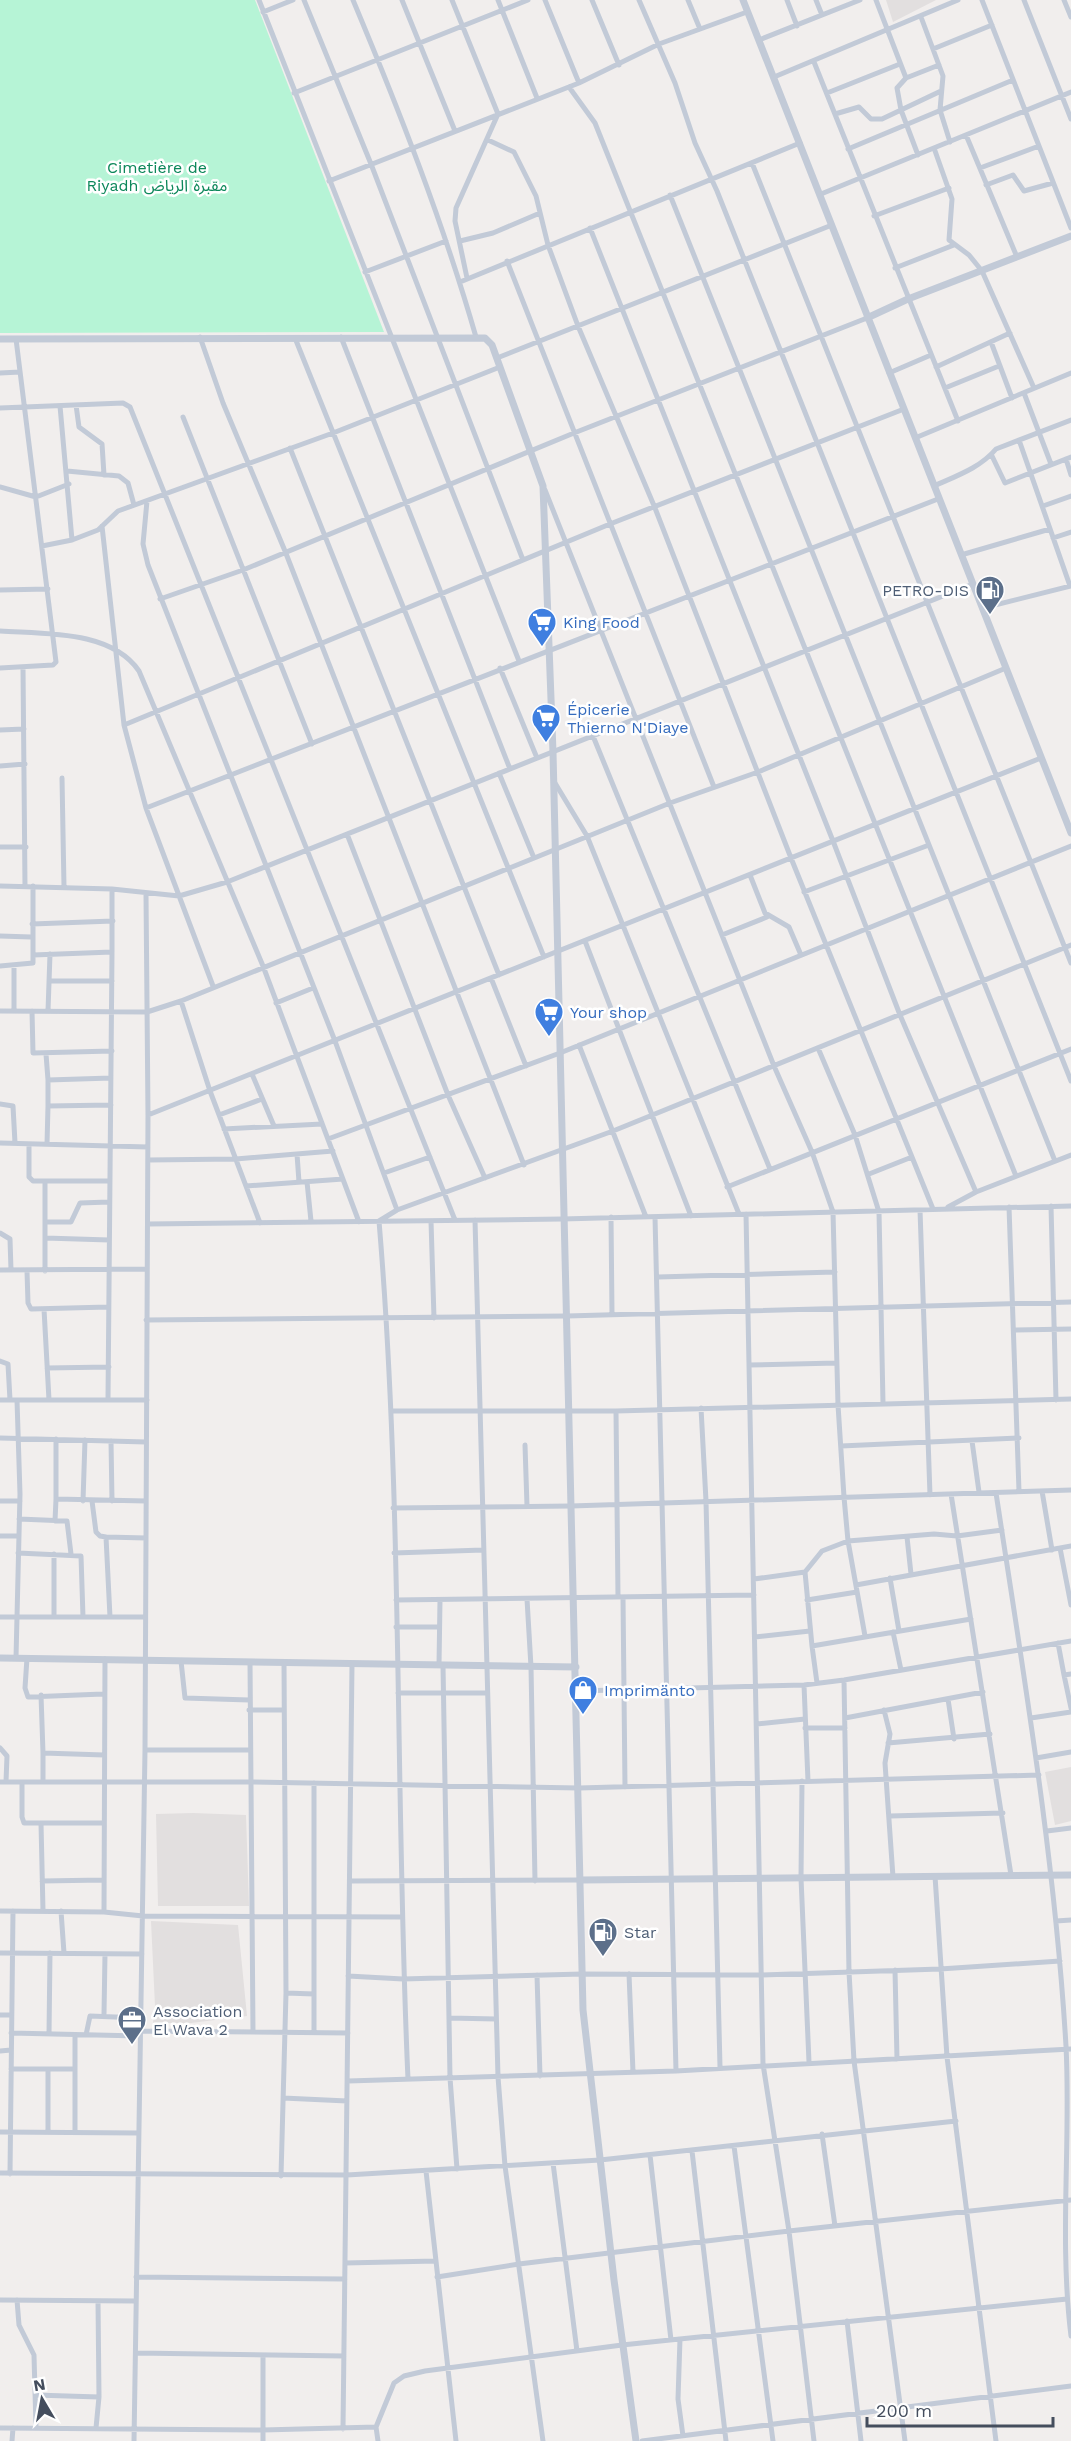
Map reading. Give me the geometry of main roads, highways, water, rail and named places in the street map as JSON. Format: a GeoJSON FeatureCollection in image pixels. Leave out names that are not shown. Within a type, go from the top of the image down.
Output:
{"type":"FeatureCollection","features":[{"type":"Feature","properties":{"kind":"place","name":"PETRO-DIS"},"geometry":{"type":"Point","coordinates":[990,616]}},
{"type":"Feature","properties":{"kind":"place","name":"King Food"},"geometry":{"type":"Point","coordinates":[542,648]}},
{"type":"Feature","properties":{"kind":"place","name":"Épicerie Thierno N'Diaye"},"geometry":{"type":"Point","coordinates":[546,744]}},
{"type":"Feature","properties":{"kind":"place","name":"Your shop"},"geometry":{"type":"Point","coordinates":[549,1038]}},
{"type":"Feature","properties":{"kind":"place","name":"Imprimänto"},"geometry":{"type":"Point","coordinates":[583,1716]}},
{"type":"Feature","properties":{"kind":"place","name":"Star"},"geometry":{"type":"Point","coordinates":[603,1958]}},
{"type":"Feature","properties":{"kind":"place","name":"Association El Wava 2"},"geometry":{"type":"Point","coordinates":[132,2046]}},
{"type":"Feature","properties":{"kind":"park label","name":"Cimetière de Riyadh مقبرة الرياض"},"geometry":{"type":"Point","coordinates":[157,176]}}]}
